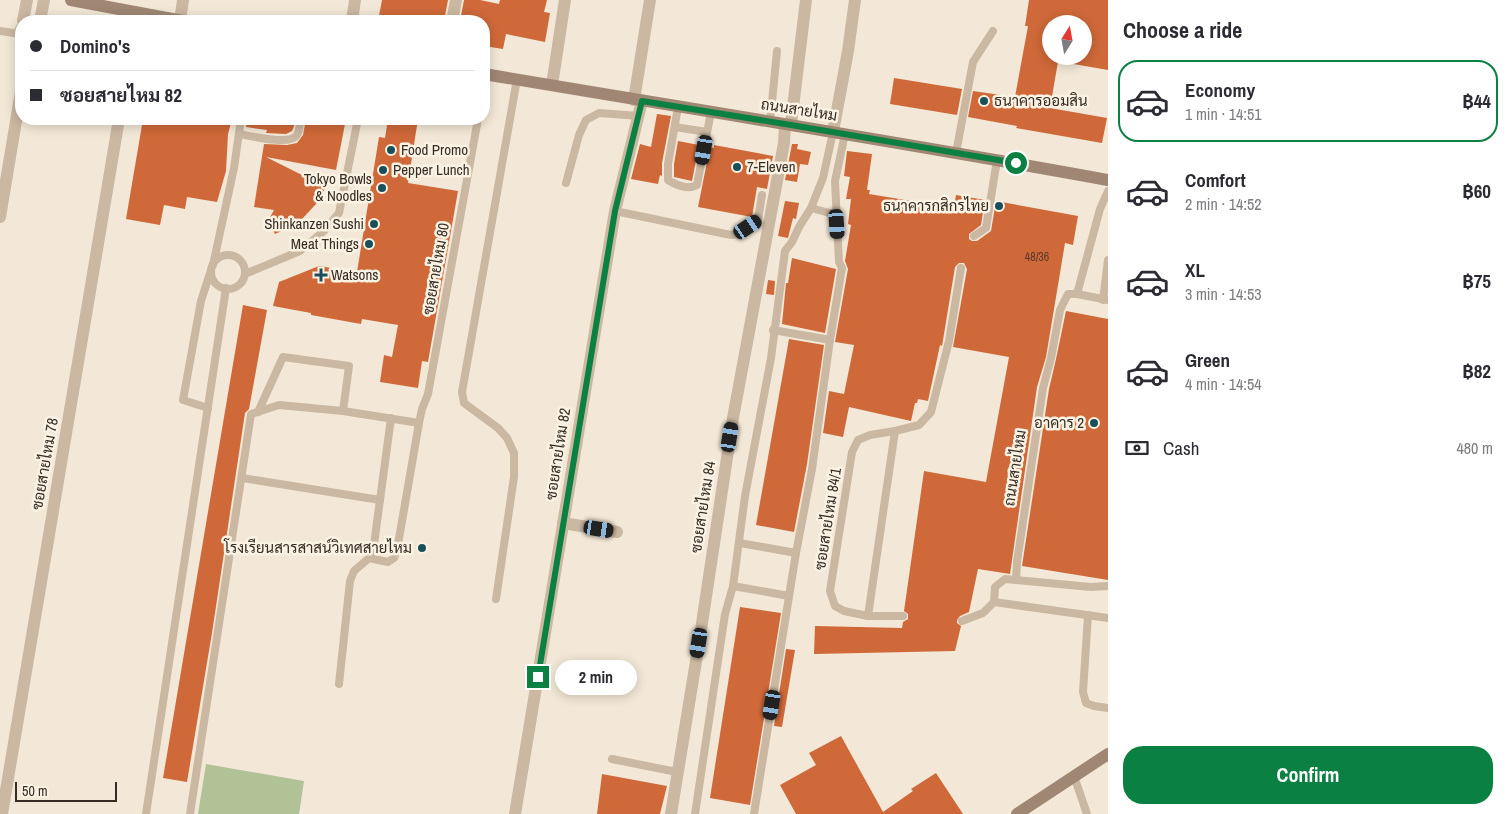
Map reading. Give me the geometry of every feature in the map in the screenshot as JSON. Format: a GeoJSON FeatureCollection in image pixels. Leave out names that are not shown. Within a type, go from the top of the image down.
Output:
{"type":"FeatureCollection","features":[{"type":"Feature","properties":{"kind":"main road"},"geometry":{"type":"LineString","coordinates":[[74,0],[126,15]]}},
{"type":"Feature","properties":{"kind":"main road","name":"ถนนสายไหม"},"geometry":{"type":"LineString","coordinates":[[490,75],[1108,180]]}},
{"type":"Feature","properties":{"kind":"main road"},"geometry":{"type":"LineString","coordinates":[[1017,814],[1108,754]]}},
{"type":"Feature","properties":{"kind":"street"},"geometry":{"type":"LineString","coordinates":[[24,15],[27,0]]}},
{"type":"Feature","properties":{"kind":"street"},"geometry":{"type":"LineString","coordinates":[[41,15],[44,0]]}},
{"type":"Feature","properties":{"kind":"street"},"geometry":{"type":"LineString","coordinates":[[182,15],[183,0]]}},
{"type":"Feature","properties":{"kind":"street"},"geometry":{"type":"LineString","coordinates":[[353,15],[355,0]]}},
{"type":"Feature","properties":{"kind":"street"},"geometry":{"type":"LineString","coordinates":[[453,15],[456,0]]}},
{"type":"Feature","properties":{"kind":"street"},"geometry":{"type":"LineString","coordinates":[[552,85],[566,0]]}},
{"type":"Feature","properties":{"kind":"street","name":"ซอยสายไหม 82"},"geometry":{"type":"LineString","coordinates":[[515,814],[615,211],[639,116],[638,100],[650,0]]}},
{"type":"Feature","properties":{"kind":"street","name":"ซอยสายไหม 84"},"geometry":{"type":"LineString","coordinates":[[671,814],[733,418],[788,124],[806,0]]}},
{"type":"Feature","properties":{"kind":"street"},"geometry":{"type":"LineString","coordinates":[[839,133],[855,0]]}},
{"type":"Feature","properties":{"kind":"street"},"geometry":{"type":"LineString","coordinates":[[0,217],[15,125]]}},
{"type":"Feature","properties":{"kind":"street","name":"ซอยสายไหม 78"},"geometry":{"type":"LineString","coordinates":[[2,814],[118,125]]}},
{"type":"Feature","properties":{"kind":"street"},"geometry":{"type":"LineString","coordinates":[[563,523],[617,532]]}},
{"type":"Feature","properties":{"kind":"lane"},"geometry":{"type":"LineString","coordinates":[[0,31],[15,29]]}},
{"type":"Feature","properties":{"kind":"lane"},"geometry":{"type":"LineString","coordinates":[[956,153],[974,62],[993,30]]}},
{"type":"Feature","properties":{"kind":"lane"},"geometry":{"type":"LineString","coordinates":[[770,122],[777,51]]}},
{"type":"Feature","properties":{"kind":"lane"},"geometry":{"type":"LineString","coordinates":[[496,599],[514,477],[514,453],[507,438],[498,428],[464,403],[462,392],[517,78]]}},
{"type":"Feature","properties":{"kind":"lane"},"geometry":{"type":"LineString","coordinates":[[678,107],[668,164],[668,180],[676,185],[692,188],[697,185],[711,112]]}},
{"type":"Feature","properties":{"kind":"lane"},"geometry":{"type":"LineString","coordinates":[[566,183],[579,135],[586,120],[599,113],[639,116]]}},
{"type":"Feature","properties":{"kind":"lane"},"geometry":{"type":"LineString","coordinates":[[208,408],[183,400],[201,301],[212,267],[234,168],[240,125]]}},
{"type":"Feature","properties":{"kind":"lane"},"geometry":{"type":"LineString","coordinates":[[239,134],[289,141],[296,136],[299,125]]}},
{"type":"Feature","properties":{"kind":"lane"},"geometry":{"type":"LineString","coordinates":[[245,274],[243,263],[235,256],[225,255],[220,257],[212,267],[212,275],[216,284],[231,288],[240,283],[245,274],[300,251],[324,231],[339,213],[357,125]]}},
{"type":"Feature","properties":{"kind":"lane","name":"ซอยสายไหม 80"},"geometry":{"type":"LineString","coordinates":[[369,558],[388,562],[394,558],[397,550],[419,423],[428,394],[477,125]]}},
{"type":"Feature","properties":{"kind":"lane"},"geometry":{"type":"LineString","coordinates":[[675,127],[707,132]]}},
{"type":"Feature","properties":{"kind":"lane"},"geometry":{"type":"LineString","coordinates":[[695,814],[725,614],[734,586],[745,496],[771,358],[785,251],[811,208],[839,133]]}},
{"type":"Feature","properties":{"kind":"lane"},"geometry":{"type":"LineString","coordinates":[[754,814],[796,554],[812,470],[842,268],[839,262],[834,181],[839,133]]}},
{"type":"Feature","properties":{"kind":"lane"},"geometry":{"type":"LineString","coordinates":[[974,236],[986,228],[997,160]]}},
{"type":"Feature","properties":{"kind":"lane"},"geometry":{"type":"LineString","coordinates":[[1108,191],[1100,209],[1077,294],[1106,300],[1108,260]]}},
{"type":"Feature","properties":{"kind":"lane"},"geometry":{"type":"LineString","coordinates":[[615,211],[731,235],[741,233],[758,220],[762,196]]}},
{"type":"Feature","properties":{"kind":"lane"},"geometry":{"type":"LineString","coordinates":[[811,208],[837,215]]}},
{"type":"Feature","properties":{"kind":"lane","name":"ซอยสายไหม 84/1"},"geometry":{"type":"LineString","coordinates":[[903,616],[868,616],[844,611],[835,606],[830,591],[852,452],[858,440],[870,435],[919,425],[931,412],[949,341],[961,268]]}},
{"type":"Feature","properties":{"kind":"lane"},"geometry":{"type":"LineString","coordinates":[[146,814],[226,288]]}},
{"type":"Feature","properties":{"kind":"lane","name":"ถนนสายไหม"},"geometry":{"type":"LineString","coordinates":[[1016,580],[1017,562],[1043,388],[1060,310],[1068,294],[1077,294]]}},
{"type":"Feature","properties":{"kind":"lane"},"geometry":{"type":"LineString","coordinates":[[774,330],[830,340]]}},
{"type":"Feature","properties":{"kind":"lane"},"geometry":{"type":"LineString","coordinates":[[258,412],[283,357],[349,366],[343,411]]}},
{"type":"Feature","properties":{"kind":"lane"},"geometry":{"type":"LineString","coordinates":[[190,814],[252,414],[278,405],[343,411],[419,423]]}},
{"type":"Feature","properties":{"kind":"lane"},"geometry":{"type":"LineString","coordinates":[[339,684],[350,582],[354,571],[373,552],[392,418]]}},
{"type":"Feature","properties":{"kind":"lane"},"geometry":{"type":"LineString","coordinates":[[868,616],[895,431]]}},
{"type":"Feature","properties":{"kind":"lane"},"geometry":{"type":"LineString","coordinates":[[242,478],[380,500]]}},
{"type":"Feature","properties":{"kind":"lane"},"geometry":{"type":"LineString","coordinates":[[740,543],[796,554]]}},
{"type":"Feature","properties":{"kind":"lane"},"geometry":{"type":"LineString","coordinates":[[962,621],[983,614],[994,602],[995,587],[1006,579],[1091,587],[1108,586]]}},
{"type":"Feature","properties":{"kind":"lane"},"geometry":{"type":"LineString","coordinates":[[734,586],[789,596]]}},
{"type":"Feature","properties":{"kind":"lane"},"geometry":{"type":"LineString","coordinates":[[994,602],[1108,618]]}},
{"type":"Feature","properties":{"kind":"lane"},"geometry":{"type":"LineString","coordinates":[[1088,615],[1083,692],[1086,703],[1108,708]]}},
{"type":"Feature","properties":{"kind":"lane"},"geometry":{"type":"LineString","coordinates":[[612,759],[677,772]]}},
{"type":"Feature","properties":{"kind":"lane"},"geometry":{"type":"LineString","coordinates":[[1074,776],[1087,814]]}},
{"type":"Feature","properties":{"kind":"green space"},"geometry":{"type":"Polygon","coordinates":[[[206,764],[304,781],[299,814],[198,814],[206,764]]]}},
{"type":"Feature","properties":{"kind":"building"},"geometry":{"type":"Polygon","coordinates":[[[382,0],[448,0],[445,15],[379,15],[382,0]]]}},
{"type":"Feature","properties":{"kind":"building"},"geometry":{"type":"Polygon","coordinates":[[[464,0],[480,0],[499,4],[500,0],[547,0],[544,12],[550,13],[545,42],[506,34],[503,49],[490,47],[490,15],[461,15],[464,0]]]}},
{"type":"Feature","properties":{"kind":"building"},"geometry":{"type":"Polygon","coordinates":[[[1029,0],[1108,0],[1108,70],[1079,65],[1092,65],[1092,15],[1042,15],[1042,65],[1057,65],[1050,108],[1107,118],[1102,143],[1016,128],[1017,126],[968,117],[973,91],[1015,97],[1028,26],[1025,26],[1029,0]]]}},
{"type":"Feature","properties":{"kind":"building"},"geometry":{"type":"Polygon","coordinates":[[[894,78],[962,89],[957,115],[890,104],[894,78]]]}},
{"type":"Feature","properties":{"kind":"building"},"geometry":{"type":"Polygon","coordinates":[[[657,114],[671,116],[662,163],[662,176],[660,175],[658,184],[631,179],[640,144],[651,147],[657,114]]]}},
{"type":"Feature","properties":{"kind":"building"},"geometry":{"type":"Polygon","coordinates":[[[142,125],[230,125],[228,134],[226,171],[217,202],[187,197],[185,209],[164,205],[160,225],[126,219],[142,125]]]}},
{"type":"Feature","properties":{"kind":"building"},"geometry":{"type":"Polygon","coordinates":[[[246,125],[294,125],[292,131],[286,134],[266,133],[267,130],[246,127],[246,125]]]}},
{"type":"Feature","properties":{"kind":"building"},"geometry":{"type":"Polygon","coordinates":[[[305,125],[345,125],[336,170],[266,157],[326,187],[316,204],[303,218],[275,234],[268,221],[274,210],[254,207],[264,144],[287,145],[297,143],[303,135],[305,125]]]}},
{"type":"Feature","properties":{"kind":"building"},"geometry":{"type":"Polygon","coordinates":[[[387,125],[417,125],[408,183],[458,191],[428,362],[422,361],[418,388],[380,382],[384,355],[392,357],[398,325],[362,319],[361,324],[273,306],[279,282],[319,266],[357,272],[379,137],[385,138],[387,125]]]}},
{"type":"Feature","properties":{"kind":"building"},"geometry":{"type":"Polygon","coordinates":[[[678,141],[699,145],[692,181],[674,177],[678,141]]]}},
{"type":"Feature","properties":{"kind":"building"},"geometry":{"type":"Polygon","coordinates":[[[792,144],[798,144],[797,149],[811,152],[808,165],[800,164],[797,182],[785,180],[792,144]]]}},
{"type":"Feature","properties":{"kind":"building"},"geometry":{"type":"Polygon","coordinates":[[[714,145],[773,156],[767,189],[757,187],[752,217],[698,207],[710,147],[714,148],[714,145]]]}},
{"type":"Feature","properties":{"kind":"building"},"geometry":{"type":"Polygon","coordinates":[[[847,151],[872,154],[867,190],[870,190],[869,194],[954,208],[956,195],[985,200],[981,225],[969,234],[969,239],[972,241],[977,241],[991,231],[996,201],[1078,216],[1073,245],[1065,243],[1046,357],[1037,387],[1010,574],[978,569],[969,612],[960,616],[957,620],[957,623],[961,626],[955,651],[814,654],[815,626],[902,628],[903,622],[908,619],[908,614],[904,611],[924,471],[986,482],[1009,357],[953,347],[967,269],[964,263],[959,263],[955,267],[942,346],[940,345],[928,401],[918,399],[917,403],[915,403],[911,421],[849,407],[843,437],[823,433],[829,391],[844,394],[854,345],[835,342],[848,269],[845,261],[851,225],[848,224],[851,199],[846,199],[850,177],[844,176],[847,151]]]}},
{"type":"Feature","properties":{"kind":"building"},"geometry":{"type":"Polygon","coordinates":[[[785,201],[799,203],[796,219],[793,218],[788,238],[778,236],[785,201]]]}},
{"type":"Feature","properties":{"kind":"building"},"geometry":{"type":"Polygon","coordinates":[[[792,258],[836,269],[825,333],[782,324],[786,283],[788,283],[792,258]]]}},
{"type":"Feature","properties":{"kind":"building"},"geometry":{"type":"Polygon","coordinates":[[[768,280],[775,281],[774,295],[766,294],[768,280]]]}},
{"type":"Feature","properties":{"kind":"building"},"geometry":{"type":"Polygon","coordinates":[[[243,305],[267,310],[249,409],[245,413],[212,633],[187,782],[163,778],[243,305]]]}},
{"type":"Feature","properties":{"kind":"building"},"geometry":{"type":"Polygon","coordinates":[[[1066,311],[1108,319],[1108,580],[1022,566],[1049,389],[1066,311]]]}},
{"type":"Feature","properties":{"kind":"building"},"geometry":{"type":"Polygon","coordinates":[[[789,339],[824,345],[807,464],[794,532],[756,525],[789,339]]]}},
{"type":"Feature","properties":{"kind":"building"},"geometry":{"type":"Polygon","coordinates":[[[740,607],[781,613],[750,805],[710,798],[740,607]]]}},
{"type":"Feature","properties":{"kind":"building"},"geometry":{"type":"Polygon","coordinates":[[[786,649],[795,650],[782,727],[774,726],[786,649]]]}},
{"type":"Feature","properties":{"kind":"building"},"geometry":{"type":"Polygon","coordinates":[[[841,736],[883,812],[913,791],[911,789],[936,773],[963,814],[796,814],[780,785],[816,765],[809,753],[841,736]]]}},
{"type":"Feature","properties":{"kind":"building"},"geometry":{"type":"Polygon","coordinates":[[[602,774],[667,786],[660,814],[597,814],[602,774]]]}},
{"type":"Feature","properties":{"kind":"place","name":"ธนาคารออมสิน"},"geometry":{"type":"Point","coordinates":[984,101]}},
{"type":"Feature","properties":{"kind":"place","name":"Food Promo"},"geometry":{"type":"Point","coordinates":[391,150]}},
{"type":"Feature","properties":{"kind":"place","name":"7-Eleven"},"geometry":{"type":"Point","coordinates":[737,167]}},
{"type":"Feature","properties":{"kind":"place","name":"Pepper Lunch"},"geometry":{"type":"Point","coordinates":[383,170]}},
{"type":"Feature","properties":{"kind":"place","name":"Tokyo Bowls & Noodles"},"geometry":{"type":"Point","coordinates":[382,188]}},
{"type":"Feature","properties":{"kind":"place","name":"ธนาคารกสิกรไทย"},"geometry":{"type":"Point","coordinates":[999,206]}},
{"type":"Feature","properties":{"kind":"place","name":"Shinkanzen Sushi"},"geometry":{"type":"Point","coordinates":[374,224]}},
{"type":"Feature","properties":{"kind":"place","name":"Meat Things"},"geometry":{"type":"Point","coordinates":[369,244]}},
{"type":"Feature","properties":{"kind":"place","name":"Watsons"},"geometry":{"type":"Point","coordinates":[321,275]}},
{"type":"Feature","properties":{"kind":"place","name":"อาคาร 2"},"geometry":{"type":"Point","coordinates":[1094,423]}},
{"type":"Feature","properties":{"kind":"place","name":"โรงเรียนสารสาสน์วิเทศสายไหม"},"geometry":{"type":"Point","coordinates":[422,548]}},
{"type":"Feature","properties":{"kind":"route"},"geometry":{"type":"LineString","coordinates":[[538,677],[615,211],[642,101],[1016,163]]}}]}
